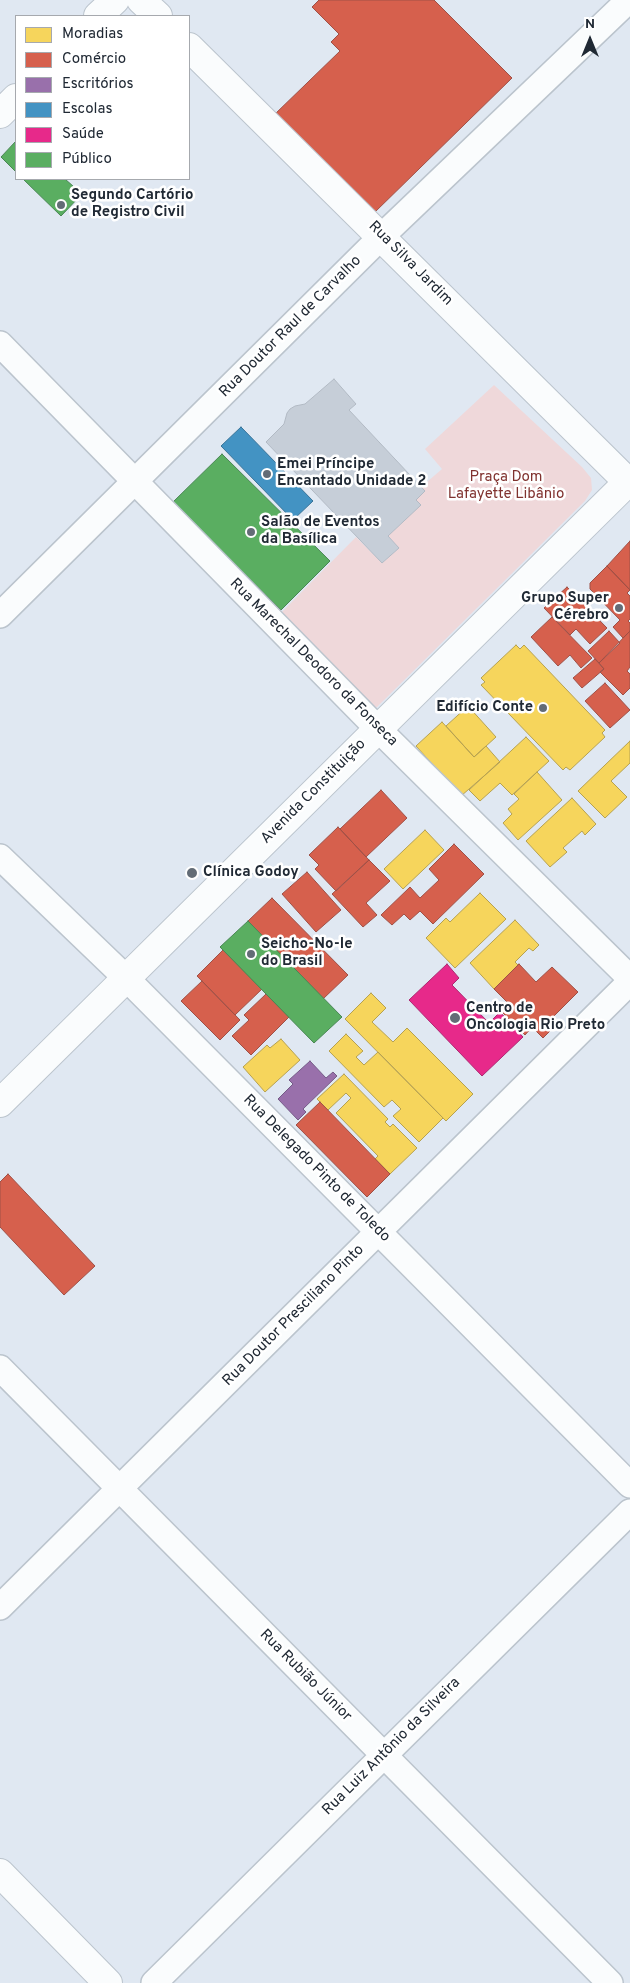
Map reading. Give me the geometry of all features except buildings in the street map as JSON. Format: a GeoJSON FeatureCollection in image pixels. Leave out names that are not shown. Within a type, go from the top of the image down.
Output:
{"type":"FeatureCollection","features":[{"type":"Feature","properties":{"kind":"street"},"geometry":{"type":"LineString","coordinates":[[99,15],[115,0]]}},
{"type":"Feature","properties":{"kind":"street"},"geometry":{"type":"LineString","coordinates":[[141,0],[157,15]]}},
{"type":"Feature","properties":{"kind":"street","name":"Rua Doutor Raul de Carvalho"},"geometry":{"type":"LineString","coordinates":[[0,615],[382,236],[629,0]]}},
{"type":"Feature","properties":{"kind":"street","name":"Rua Silva Jardim"},"geometry":{"type":"LineString","coordinates":[[190,47],[630,482]]}},
{"type":"Feature","properties":{"kind":"street"},"geometry":{"type":"LineString","coordinates":[[0,114],[15,99]]}},
{"type":"Feature","properties":{"kind":"street","name":"Rua Marechal Deodoro da Fonseca"},"geometry":{"type":"LineString","coordinates":[[0,344],[378,729],[630,978]]}},
{"type":"Feature","properties":{"kind":"street","name":"Avenida Constituição"},"geometry":{"type":"LineString","coordinates":[[0,1103],[630,482]]}},
{"type":"Feature","properties":{"kind":"street","name":"Rua Delegado Pinto de Toledo"},"geometry":{"type":"LineString","coordinates":[[0,857],[126,978],[630,1484]]}},
{"type":"Feature","properties":{"kind":"street","name":"Rua Doutor Presciliano Pinto"},"geometry":{"type":"LineString","coordinates":[[0,1607],[630,982]]}},
{"type":"Feature","properties":{"kind":"street","name":"Rua Rubião Júnior"},"geometry":{"type":"LineString","coordinates":[[0,1368],[610,1983]]}},
{"type":"Feature","properties":{"kind":"street","name":"Rua Luiz Antônio da Silveira"},"geometry":{"type":"LineString","coordinates":[[154,1983],[630,1512]]}},
{"type":"Feature","properties":{"kind":"street"},"geometry":{"type":"LineString","coordinates":[[0,1873],[108,1983]]}},
{"type":"Feature","properties":{"kind":"green space","name":"Praça Dom Lafayette Libânio"},"geometry":{"type":"Polygon","coordinates":[[[494,385],[582,467],[591,478],[592,490],[585,501],[377,707],[371,709],[278,616],[356,537],[382,563],[399,548],[388,536],[420,505],[416,500],[421,487],[442,469],[425,449],[494,385]]]}},
{"type":"Feature","properties":{"kind":"place","name":"Segundo Cartório de Registro Civil"},"geometry":{"type":"Point","coordinates":[61,205]}},
{"type":"Feature","properties":{"kind":"place","name":"Emei Príncipe Encantado Unidade 2"},"geometry":{"type":"Point","coordinates":[267,474]}},
{"type":"Feature","properties":{"kind":"place","name":"Salão de Eventos da Basílica"},"geometry":{"type":"Point","coordinates":[251,532]}},
{"type":"Feature","properties":{"kind":"place","name":"Grupo Super Cérebro"},"geometry":{"type":"Point","coordinates":[619,608]}},
{"type":"Feature","properties":{"kind":"place","name":"Edifício Conte"},"geometry":{"type":"Point","coordinates":[543,708]}},
{"type":"Feature","properties":{"kind":"place","name":"Clínica Godoy"},"geometry":{"type":"Point","coordinates":[192,873]}},
{"type":"Feature","properties":{"kind":"place","name":"Seicho-No-Ie do Brasil"},"geometry":{"type":"Point","coordinates":[251,954]}},
{"type":"Feature","properties":{"kind":"place","name":"Centro de Oncologia Rio Preto"},"geometry":{"type":"Point","coordinates":[455,1018]}}]}
